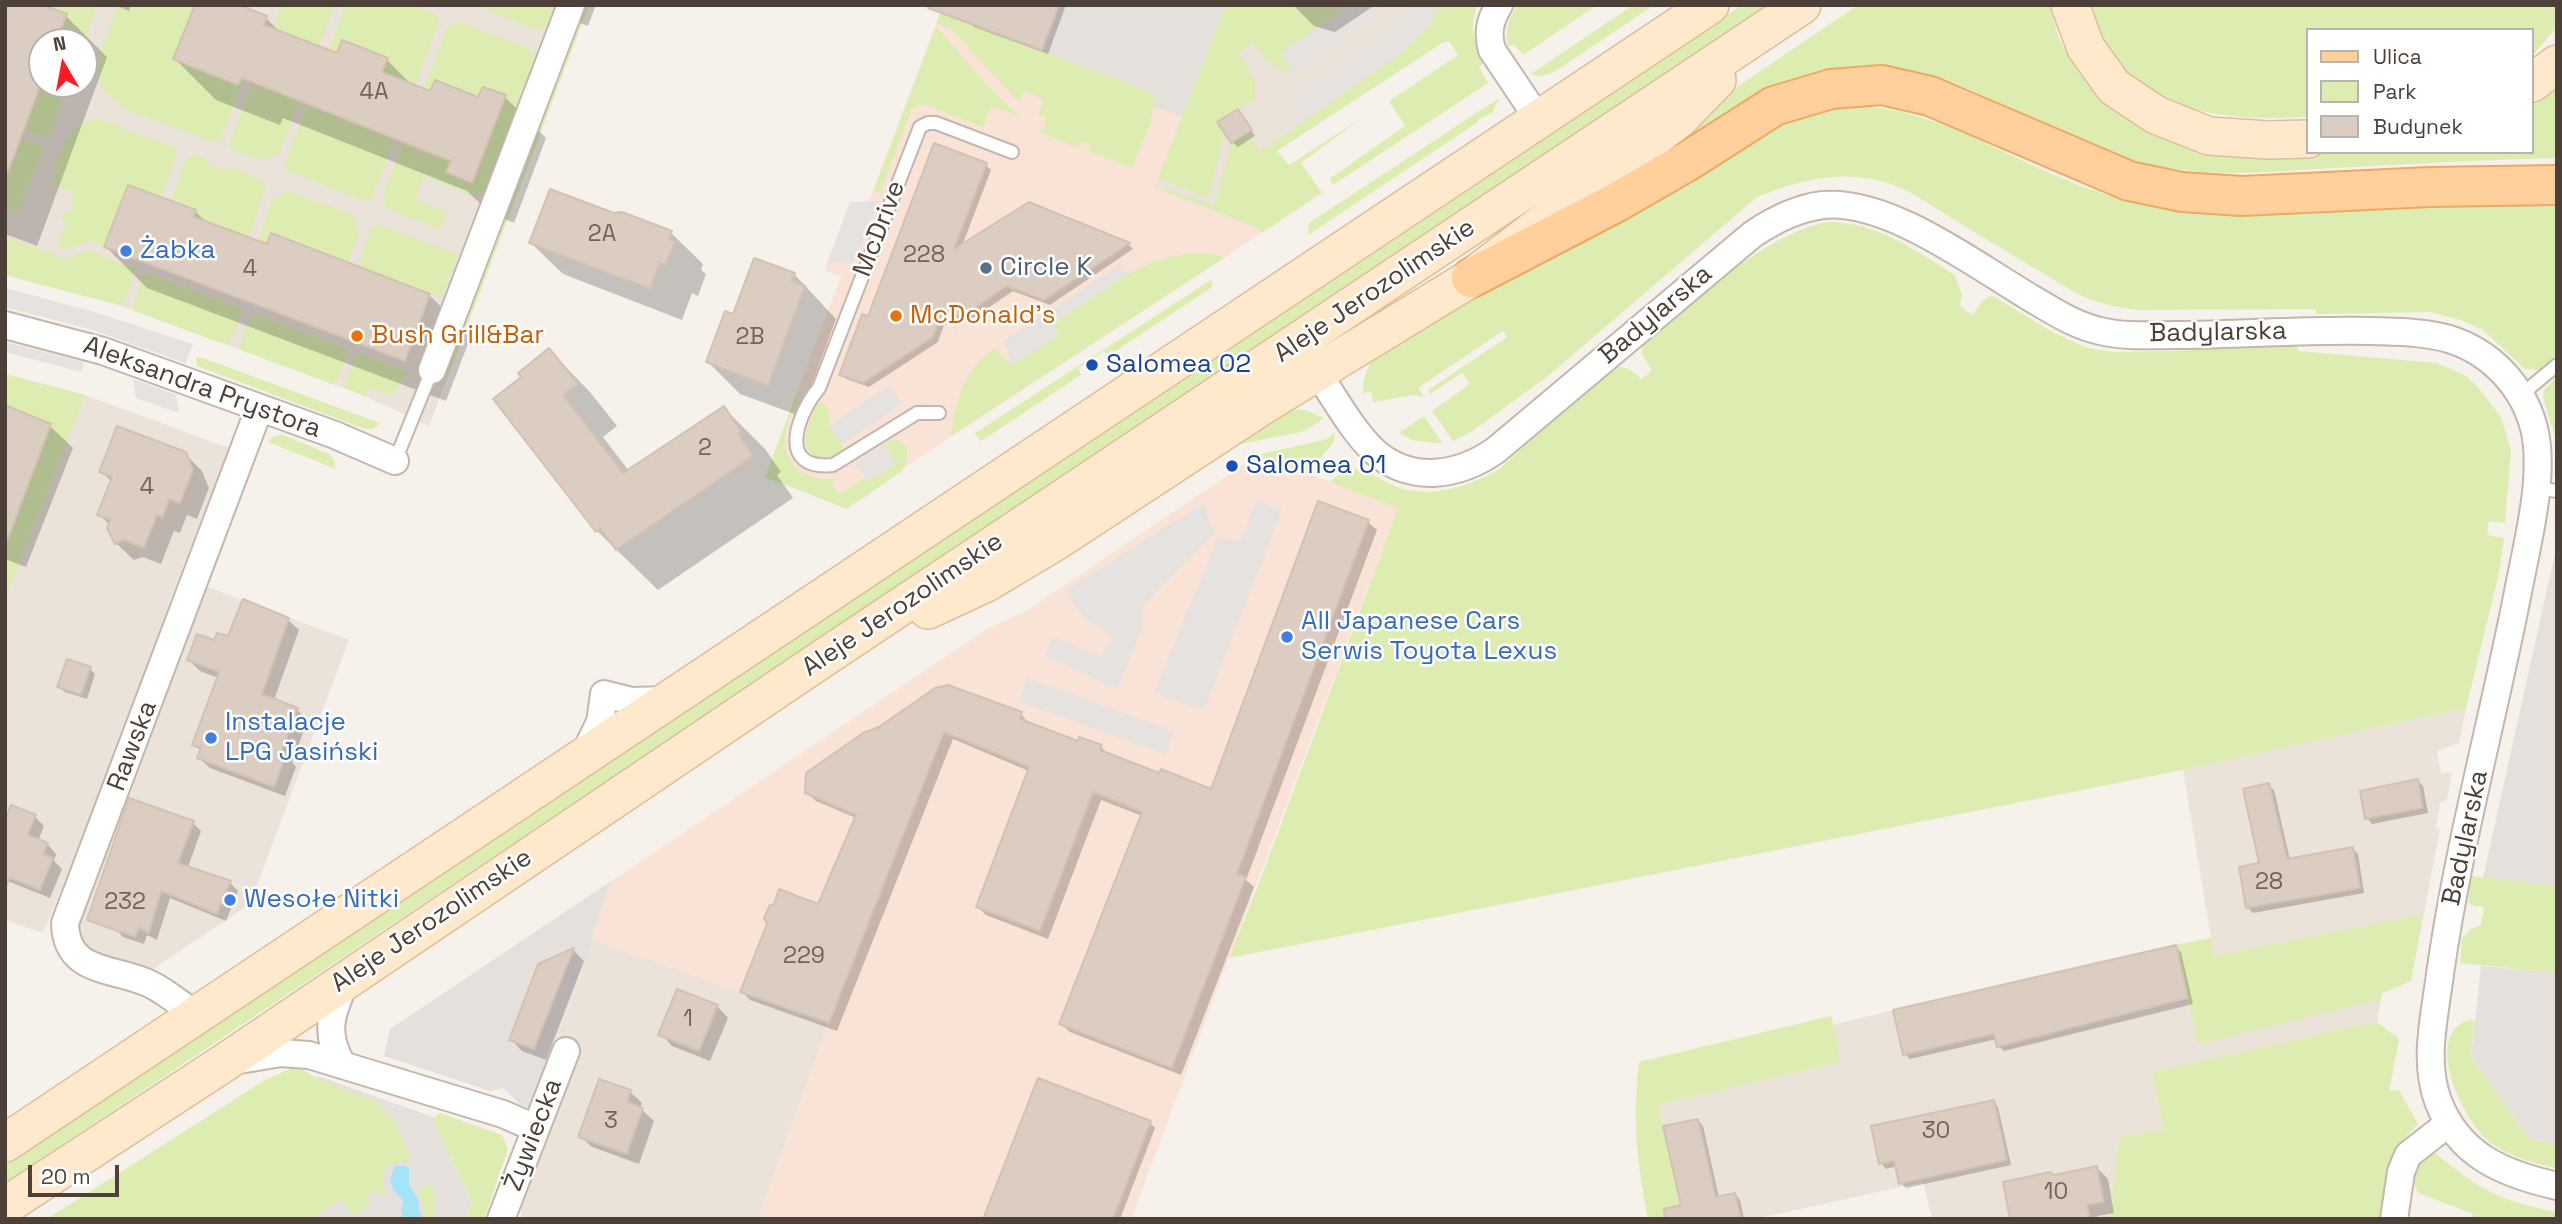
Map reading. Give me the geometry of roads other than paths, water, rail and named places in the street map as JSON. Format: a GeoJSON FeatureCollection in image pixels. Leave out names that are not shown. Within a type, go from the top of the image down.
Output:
{"type":"FeatureCollection","features":[{"type":"Feature","properties":{"kind":"main road","name":"Aleje Jerozolimskie"},"geometry":{"type":"LineString","coordinates":[[5,1143],[1710,5]]}},
{"type":"Feature","properties":{"kind":"main road","name":"Aleje Jerozolimskie"},"geometry":{"type":"LineString","coordinates":[[5,1206],[224,1063],[819,661],[1801,5]]}},
{"type":"Feature","properties":{"kind":"main road"},"geometry":{"type":"LineString","coordinates":[[2070,5],[2086,48],[2114,88],[2156,115],[2209,136],[2269,140],[2306,139]]}},
{"type":"Feature","properties":{"kind":"main road"},"geometry":{"type":"LineString","coordinates":[[1471,278],[1679,119],[1764,30]]}},
{"type":"Feature","properties":{"kind":"main road"},"geometry":{"type":"LineString","coordinates":[[2534,81],[2557,64]]}},
{"type":"Feature","properties":{"kind":"main road"},"geometry":{"type":"LineString","coordinates":[[819,661],[986,583],[1069,533],[1317,372],[1471,278],[1615,203],[1774,106],[1831,89],[1882,85],[1930,96],[2129,181],[2182,192],[2242,196],[2430,187],[2557,185]]}},
{"type":"Feature","properties":{"kind":"street"},"geometry":{"type":"LineString","coordinates":[[432,370],[571,5]]}},
{"type":"Feature","properties":{"kind":"street"},"geometry":{"type":"LineString","coordinates":[[1499,5],[1490,24],[1492,50],[1539,120]]}},
{"type":"Feature","properties":{"kind":"street","name":"Badylarska"},"geometry":{"type":"LineString","coordinates":[[1317,372],[1370,446],[1383,458],[1402,467],[1423,472],[1460,470],[1481,461],[1496,450],[1752,234],[1797,211],[1822,205],[1868,210],[1904,223],[2063,317],[2098,331],[2146,335],[2331,330],[2428,335],[2451,340],[2485,356],[2521,395],[2537,442],[2538,465],[2546,490],[2514,610],[2449,916],[2432,1025],[2433,1085],[2449,1123],[2462,1140],[2493,1166],[2513,1175],[2557,1186]]}},
{"type":"Feature","properties":{"kind":"street","name":"Aleksandra Prystora"},"geometry":{"type":"LineString","coordinates":[[5,325],[103,351],[335,435],[395,461]]}},
{"type":"Feature","properties":{"kind":"street","name":"Rawska"},"geometry":{"type":"LineString","coordinates":[[196,1015],[149,984],[92,966],[78,958],[68,944],[65,923],[259,408]]}},
{"type":"Feature","properties":{"kind":"street"},"geometry":{"type":"LineString","coordinates":[[342,1064],[335,1052],[330,1028],[332,1015],[346,980]]}},
{"type":"Feature","properties":{"kind":"street","name":"Żywiecka"},"geometry":{"type":"LineString","coordinates":[[501,1219],[566,1051]]}},
{"type":"Feature","properties":{"kind":"street"},"geometry":{"type":"LineString","coordinates":[[224,1063],[281,1053],[309,1055],[503,1114],[536,1128]]}},
{"type":"Feature","properties":{"kind":"street"},"geometry":{"type":"LineString","coordinates":[[2394,1219],[2401,1172],[2408,1155],[2449,1123]]}},
{"type":"Feature","properties":{"kind":"lane","name":"McDrive"},"geometry":{"type":"LineString","coordinates":[[939,413],[917,413],[833,465],[819,466],[809,463],[800,454],[796,430],[800,419],[807,403],[819,388],[920,127],[936,123],[1012,152]]}},
{"type":"Feature","properties":{"kind":"lane"},"geometry":{"type":"LineString","coordinates":[[2521,395],[2557,365]]}},
{"type":"Feature","properties":{"kind":"lane"},"geometry":{"type":"LineString","coordinates":[[395,461],[432,370]]}},
{"type":"Feature","properties":{"kind":"water"},"geometry":{"type":"Polygon","coordinates":[[[395,1166],[409,1168],[409,1185],[418,1199],[423,1219],[406,1219],[401,1213],[403,1200],[394,1191],[390,1180],[395,1166]]]}},
{"type":"Feature","properties":{"kind":"place","name":"Żabka"},"geometry":{"type":"Point","coordinates":[126,251]}},
{"type":"Feature","properties":{"kind":"place","name":"Circle K"},"geometry":{"type":"Point","coordinates":[986,268]}},
{"type":"Feature","properties":{"kind":"place","name":"McDonald's"},"geometry":{"type":"Point","coordinates":[896,316]}},
{"type":"Feature","properties":{"kind":"place","name":"Bush Grill&Bar"},"geometry":{"type":"Point","coordinates":[357,336]}},
{"type":"Feature","properties":{"kind":"place","name":"Salomea 02"},"geometry":{"type":"Point","coordinates":[1092,365]}},
{"type":"Feature","properties":{"kind":"place","name":"Salomea 01"},"geometry":{"type":"Point","coordinates":[1232,466]}},
{"type":"Feature","properties":{"kind":"place","name":"All Japanese Cars Serwis Toyota Lexus"},"geometry":{"type":"Point","coordinates":[1287,637]}},
{"type":"Feature","properties":{"kind":"place","name":"Instalacje LPG Jasiński"},"geometry":{"type":"Point","coordinates":[211,738]}},
{"type":"Feature","properties":{"kind":"place","name":"Wesołe Nitki"},"geometry":{"type":"Point","coordinates":[230,900]}}]}
